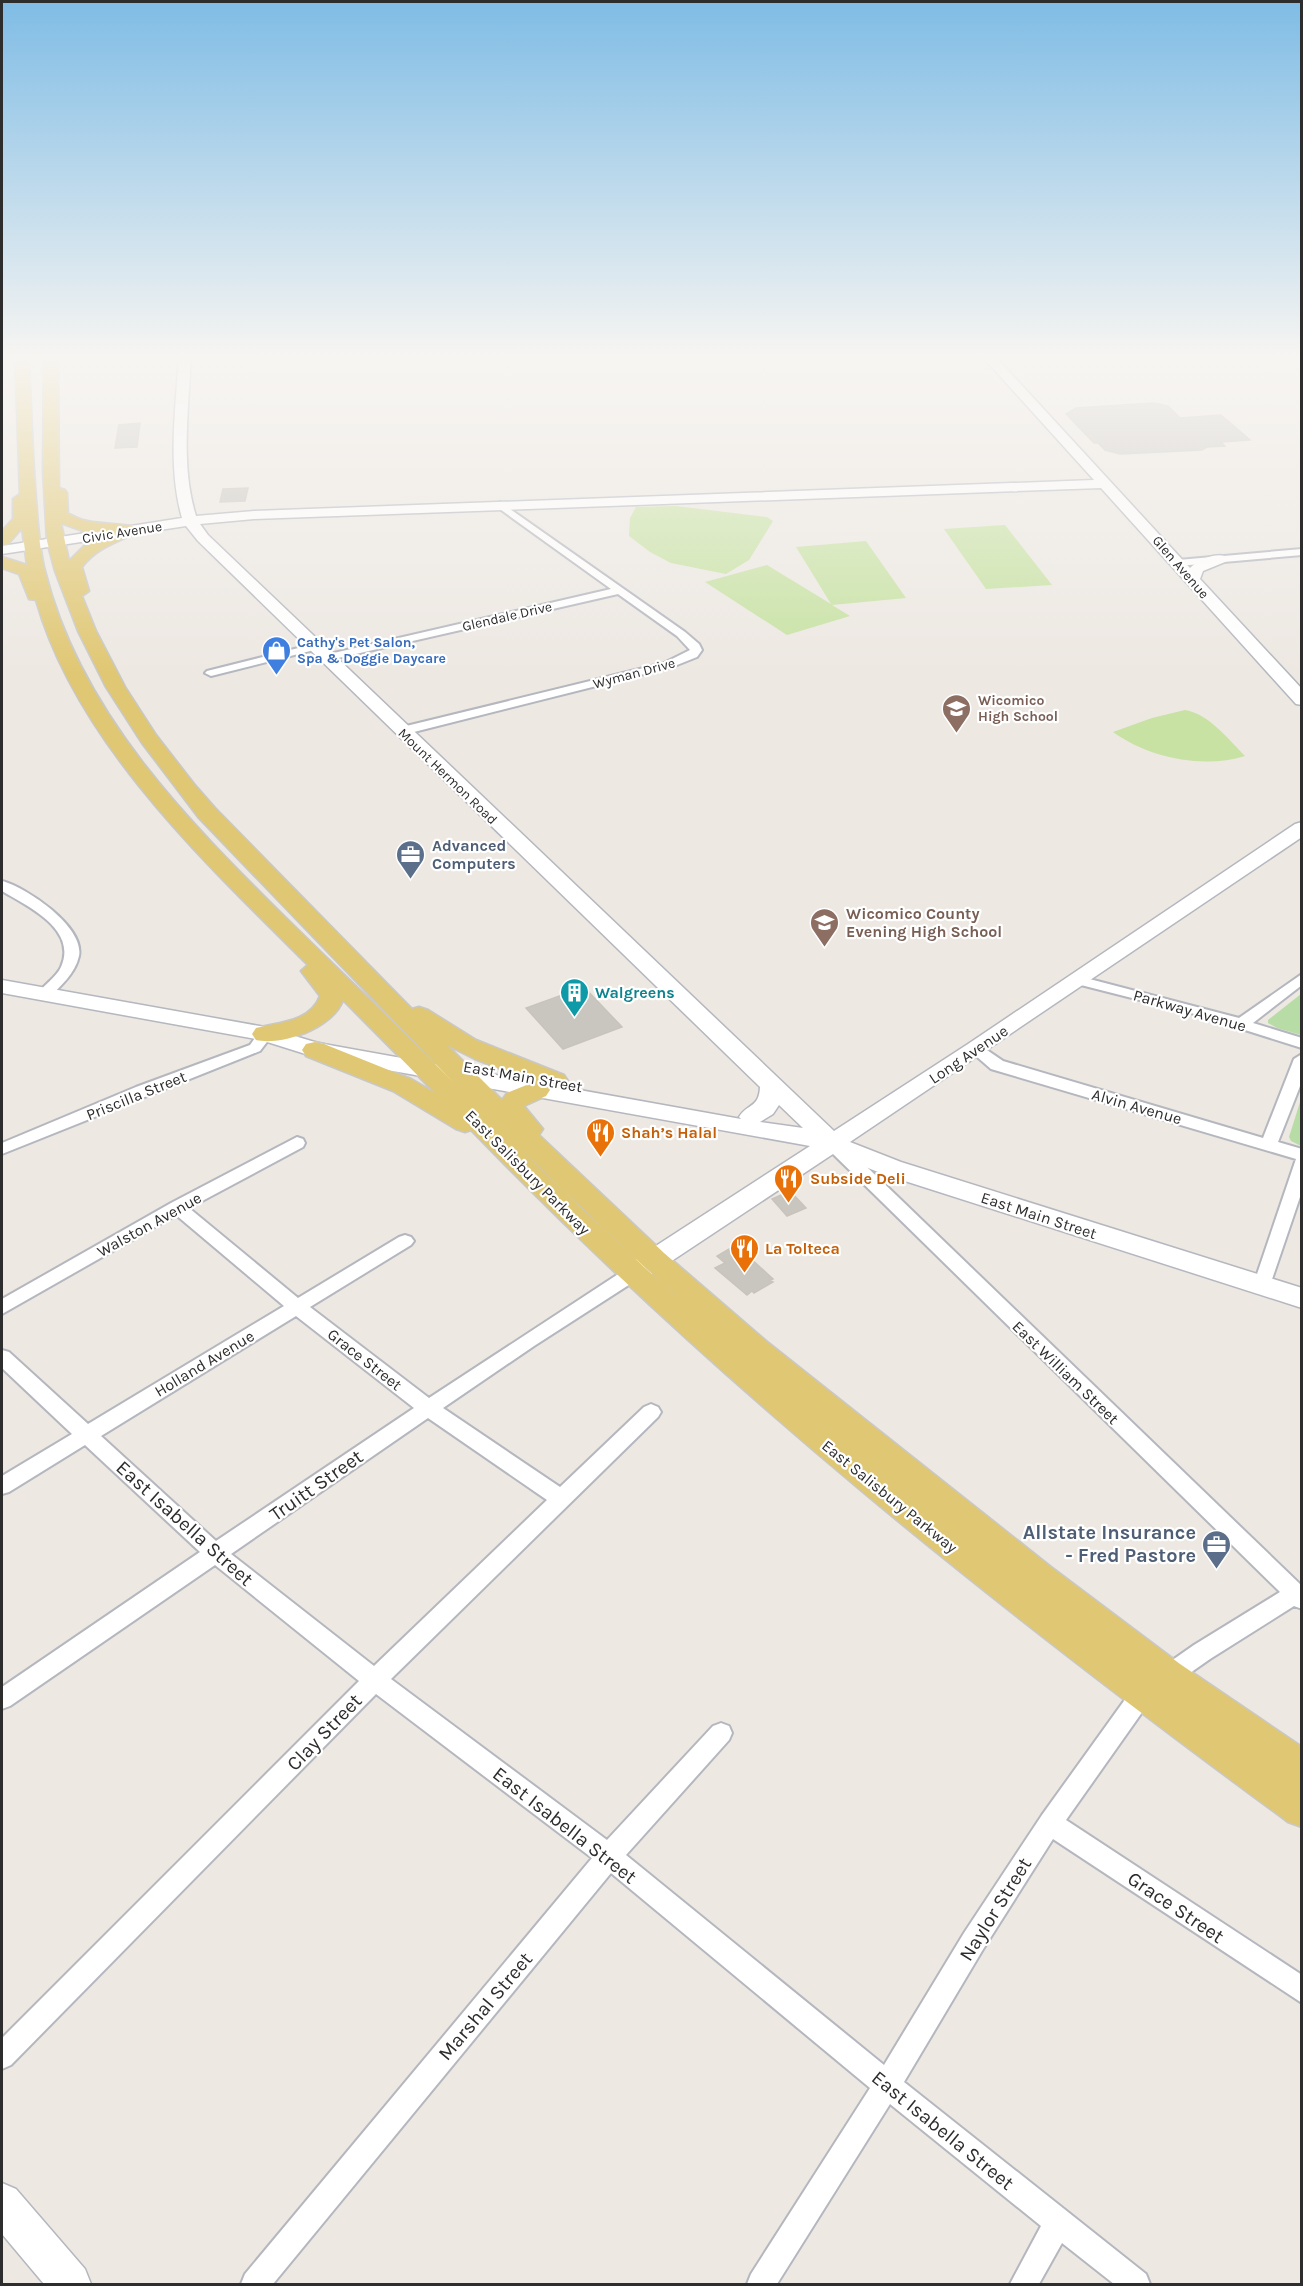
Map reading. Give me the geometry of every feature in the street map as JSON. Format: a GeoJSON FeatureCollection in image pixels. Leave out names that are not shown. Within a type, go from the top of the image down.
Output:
{"type":"FeatureCollection","features":[{"type":"Feature","properties":{"kind":"main road","name":"East Salisbury Parkway"},"geometry":{"type":"LineString","coordinates":[[51,461],[56,542],[63,569],[86,629],[129,712],[162,760],[207,813],[259,869],[374,983],[496,1143],[643,1267],[850,1465],[922,1524],[1142,1694],[1302,1809]]}},
{"type":"Feature","properties":{"kind":"main road"},"geometry":{"type":"LineString","coordinates":[[2,540],[21,520],[20,490],[26,462]]}},
{"type":"Feature","properties":{"kind":"main road","name":"East Salisbury Parkway"},"geometry":{"type":"LineString","coordinates":[[26,462],[32,545],[37,573],[48,609],[87,694],[138,771],[187,831],[285,927],[439,1067],[549,1161],[643,1267],[755,1349],[838,1418],[1167,1675],[1302,1769]]}},
{"type":"Feature","properties":{"kind":"main road"},"geometry":{"type":"LineString","coordinates":[[51,470],[58,484],[60,515],[64,519],[82,526],[130,530]]}},
{"type":"Feature","properties":{"kind":"main road"},"geometry":{"type":"LineString","coordinates":[[86,629],[89,615],[73,567],[84,553],[94,546],[130,530]]}},
{"type":"Feature","properties":{"kind":"main road"},"geometry":{"type":"LineString","coordinates":[[2,561],[27,571],[36,598],[48,609]]}},
{"type":"Feature","properties":{"kind":"main road"},"geometry":{"type":"LineString","coordinates":[[265,1034],[317,1019],[325,1013],[332,996],[329,988],[305,962],[285,927]]}},
{"type":"Feature","properties":{"kind":"main road"},"geometry":{"type":"LineString","coordinates":[[374,983],[388,990],[441,1032],[546,1085]]}},
{"type":"Feature","properties":{"kind":"main road"},"geometry":{"type":"LineString","coordinates":[[315,1050],[402,1085],[496,1143]]}},
{"type":"Feature","properties":{"kind":"main road"},"geometry":{"type":"LineString","coordinates":[[546,1085],[516,1099],[511,1106],[517,1116],[536,1135],[549,1161]]}},
{"type":"Feature","properties":{"kind":"street","name":"Mount Hermon Road"},"geometry":{"type":"LineString","coordinates":[[181,461],[183,503],[190,521],[215,551],[832,1143]]}},
{"type":"Feature","properties":{"kind":"street","name":"Glen Avenue"},"geometry":{"type":"LineString","coordinates":[[1085,461],[1302,700]]}},
{"type":"Feature","properties":{"kind":"street"},"geometry":{"type":"LineString","coordinates":[[1038,487],[1077,476],[1088,464]]}},
{"type":"Feature","properties":{"kind":"street","name":"Civic Avenue"},"geometry":{"type":"LineString","coordinates":[[2,550],[190,521],[278,514],[1106,484]]}},
{"type":"Feature","properties":{"kind":"street"},"geometry":{"type":"LineString","coordinates":[[1038,487],[1095,496],[1127,506]]}},
{"type":"Feature","properties":{"kind":"street","name":"Wyman Drive"},"geometry":{"type":"LineString","coordinates":[[402,731],[668,666],[693,655],[695,646],[690,642],[500,505]]}},
{"type":"Feature","properties":{"kind":"street"},"geometry":{"type":"LineString","coordinates":[[1178,562],[1302,552]]}},
{"type":"Feature","properties":{"kind":"street"},"geometry":{"type":"LineString","coordinates":[[1192,580],[1197,568],[1220,559]]}},
{"type":"Feature","properties":{"kind":"street","name":"Glendale Drive"},"geometry":{"type":"LineString","coordinates":[[211,673],[618,591]]}},
{"type":"Feature","properties":{"kind":"street","name":"Long Avenue"},"geometry":{"type":"LineString","coordinates":[[643,1267],[976,1049],[1302,828]]}},
{"type":"Feature","properties":{"kind":"street"},"geometry":{"type":"LineString","coordinates":[[2,885],[51,914],[68,936],[72,950],[69,966],[44,995]]}},
{"type":"Feature","properties":{"kind":"street"},"geometry":{"type":"LineString","coordinates":[[1241,1024],[1302,978]]}},
{"type":"Feature","properties":{"kind":"street","name":"Parkway Avenue"},"geometry":{"type":"LineString","coordinates":[[1078,980],[1302,1043]]}},
{"type":"Feature","properties":{"kind":"street","name":"East Main Street"},"geometry":{"type":"LineString","coordinates":[[2,987],[265,1034],[315,1050],[439,1067],[751,1117],[778,1130]]}},
{"type":"Feature","properties":{"kind":"street","name":"East Main Street"},"geometry":{"type":"LineString","coordinates":[[265,1034],[289,1032],[439,1067]]}},
{"type":"Feature","properties":{"kind":"street","name":"Priscilla Street"},"geometry":{"type":"LineString","coordinates":[[2,1149],[142,1091],[255,1048],[265,1034]]}},
{"type":"Feature","properties":{"kind":"street","name":"Alvin Avenue"},"geometry":{"type":"LineString","coordinates":[[976,1049],[997,1065],[1302,1155]]}},
{"type":"Feature","properties":{"kind":"street"},"geometry":{"type":"LineString","coordinates":[[1269,1144],[1302,1059]]}},
{"type":"Feature","properties":{"kind":"street","name":"East Main Street"},"geometry":{"type":"LineString","coordinates":[[546,1085],[750,1129],[778,1130],[832,1143],[892,1168],[1302,1298]]}},
{"type":"Feature","properties":{"kind":"street"},"geometry":{"type":"LineString","coordinates":[[751,1117],[764,1110],[772,1099],[772,1085]]}},
{"type":"Feature","properties":{"kind":"street","name":"Walston Avenue"},"geometry":{"type":"LineString","coordinates":[[2,1307],[177,1207],[297,1143]]}},
{"type":"Feature","properties":{"kind":"street","name":"East William Street"},"geometry":{"type":"LineString","coordinates":[[832,1143],[1298,1597]]}},
{"type":"Feature","properties":{"kind":"street"},"geometry":{"type":"LineString","coordinates":[[1262,1286],[1302,1163]]}},
{"type":"Feature","properties":{"kind":"street","name":"Grace Street"},"geometry":{"type":"LineString","coordinates":[[177,1207],[297,1307],[428,1408],[562,1499]]}},
{"type":"Feature","properties":{"kind":"street","name":"Holland Avenue"},"geometry":{"type":"LineString","coordinates":[[2,1486],[405,1240]]}},
{"type":"Feature","properties":{"kind":"street","name":"Truitt Street"},"geometry":{"type":"LineString","coordinates":[[2,1699],[428,1408],[592,1298],[643,1267]]}},
{"type":"Feature","properties":{"kind":"street","name":"East Isabella Street"},"geometry":{"type":"LineString","coordinates":[[2,1357],[216,1554],[375,1680],[609,1856],[887,2085],[1136,2284]]}},
{"type":"Feature","properties":{"kind":"street","name":"Clay Street"},"geometry":{"type":"LineString","coordinates":[[2,2056],[375,1680],[651,1412]]}},
{"type":"Feature","properties":{"kind":"street","name":"Naylor Street"},"geometry":{"type":"LineString","coordinates":[[761,2284],[887,2085],[973,1942],[1050,1823],[1142,1694],[1167,1675],[1298,1597]]}},
{"type":"Feature","properties":{"kind":"street","name":"Marshal Street"},"geometry":{"type":"LineString","coordinates":[[255,2284],[609,1856],[721,1733]]}},
{"type":"Feature","properties":{"kind":"street","name":"Grace Street"},"geometry":{"type":"LineString","coordinates":[[1050,1823],[1302,1990]]}},
{"type":"Feature","properties":{"kind":"street"},"geometry":{"type":"LineString","coordinates":[[2,2203],[70,2284]]}},
{"type":"Feature","properties":{"kind":"street"},"geometry":{"type":"LineString","coordinates":[[1024,2284],[1058,2223]]}},
{"type":"Feature","properties":{"kind":"green space"},"geometry":{"type":"Polygon","coordinates":[[[676,506],[767,517],[773,521],[749,560],[726,574],[671,563],[650,552],[629,536],[630,518],[636,507],[676,506]]]}},
{"type":"Feature","properties":{"kind":"green space"},"geometry":{"type":"Polygon","coordinates":[[[1005,525],[1052,585],[986,589],[944,529],[1005,525]]]}},
{"type":"Feature","properties":{"kind":"green space"},"geometry":{"type":"Polygon","coordinates":[[[866,541],[906,598],[832,605],[850,616],[787,635],[705,582],[767,565],[831,604],[796,547],[866,541]]]}},
{"type":"Feature","properties":{"kind":"green space"},"geometry":{"type":"Polygon","coordinates":[[[1185,710],[1194,712],[1210,722],[1245,756],[1212,761],[1177,759],[1143,749],[1113,732],[1152,718],[1185,710]]]}},
{"type":"Feature","properties":{"kind":"green space"},"geometry":{"type":"Polygon","coordinates":[[[1301,994],[1301,1035],[1268,1023],[1268,1020],[1301,994]]]}},
{"type":"Feature","properties":{"kind":"green space"},"geometry":{"type":"Polygon","coordinates":[[[1301,1099],[1301,1146],[1291,1141],[1289,1137],[1301,1099]]]}},
{"type":"Feature","properties":{"kind":"building"},"geometry":{"type":"Polygon","coordinates":[[[248,488],[245,501],[220,502],[223,489],[248,488]]]}},
{"type":"Feature","properties":{"kind":"building","name":"Walgreens"},"geometry":{"type":"Polygon","coordinates":[[[584,987],[622,1027],[563,1049],[526,1008],[584,987]]]}},
{"type":"Feature","properties":{"kind":"building","name":"Subside Deli"},"geometry":{"type":"Polygon","coordinates":[[[790,1191],[806,1208],[787,1216],[772,1199],[790,1191]]]}},
{"type":"Feature","properties":{"kind":"building","name":"La Tolteca"},"geometry":{"type":"Polygon","coordinates":[[[736,1245],[773,1279],[770,1280],[773,1282],[747,1295],[715,1268],[725,1263],[717,1256],[736,1245]]]}},
{"type":"Feature","properties":{"kind":"place","name":"Cathy's Pet Salon, Spa & Doggie Daycare"},"geometry":{"type":"Point","coordinates":[276,676]}},
{"type":"Feature","properties":{"kind":"place","name":"Wicomico High School"},"geometry":{"type":"Point","coordinates":[957,734]}},
{"type":"Feature","properties":{"kind":"place","name":"Advanced Computers"},"geometry":{"type":"Point","coordinates":[411,880]}},
{"type":"Feature","properties":{"kind":"place","name":"Wicomico County Evening High School"},"geometry":{"type":"Point","coordinates":[825,948]}},
{"type":"Feature","properties":{"kind":"place","name":"Walgreens"},"geometry":{"type":"Point","coordinates":[574,1018]}},
{"type":"Feature","properties":{"kind":"place","name":"Shah’s Halal"},"geometry":{"type":"Point","coordinates":[600,1158]}},
{"type":"Feature","properties":{"kind":"place","name":"Subside Deli"},"geometry":{"type":"Point","coordinates":[789,1204]}},
{"type":"Feature","properties":{"kind":"place","name":"La Tolteca"},"geometry":{"type":"Point","coordinates":[744,1274]}},
{"type":"Feature","properties":{"kind":"place","name":"Allstate Insurance - Fred Pastore"},"geometry":{"type":"Point","coordinates":[1217,1570]}}]}
